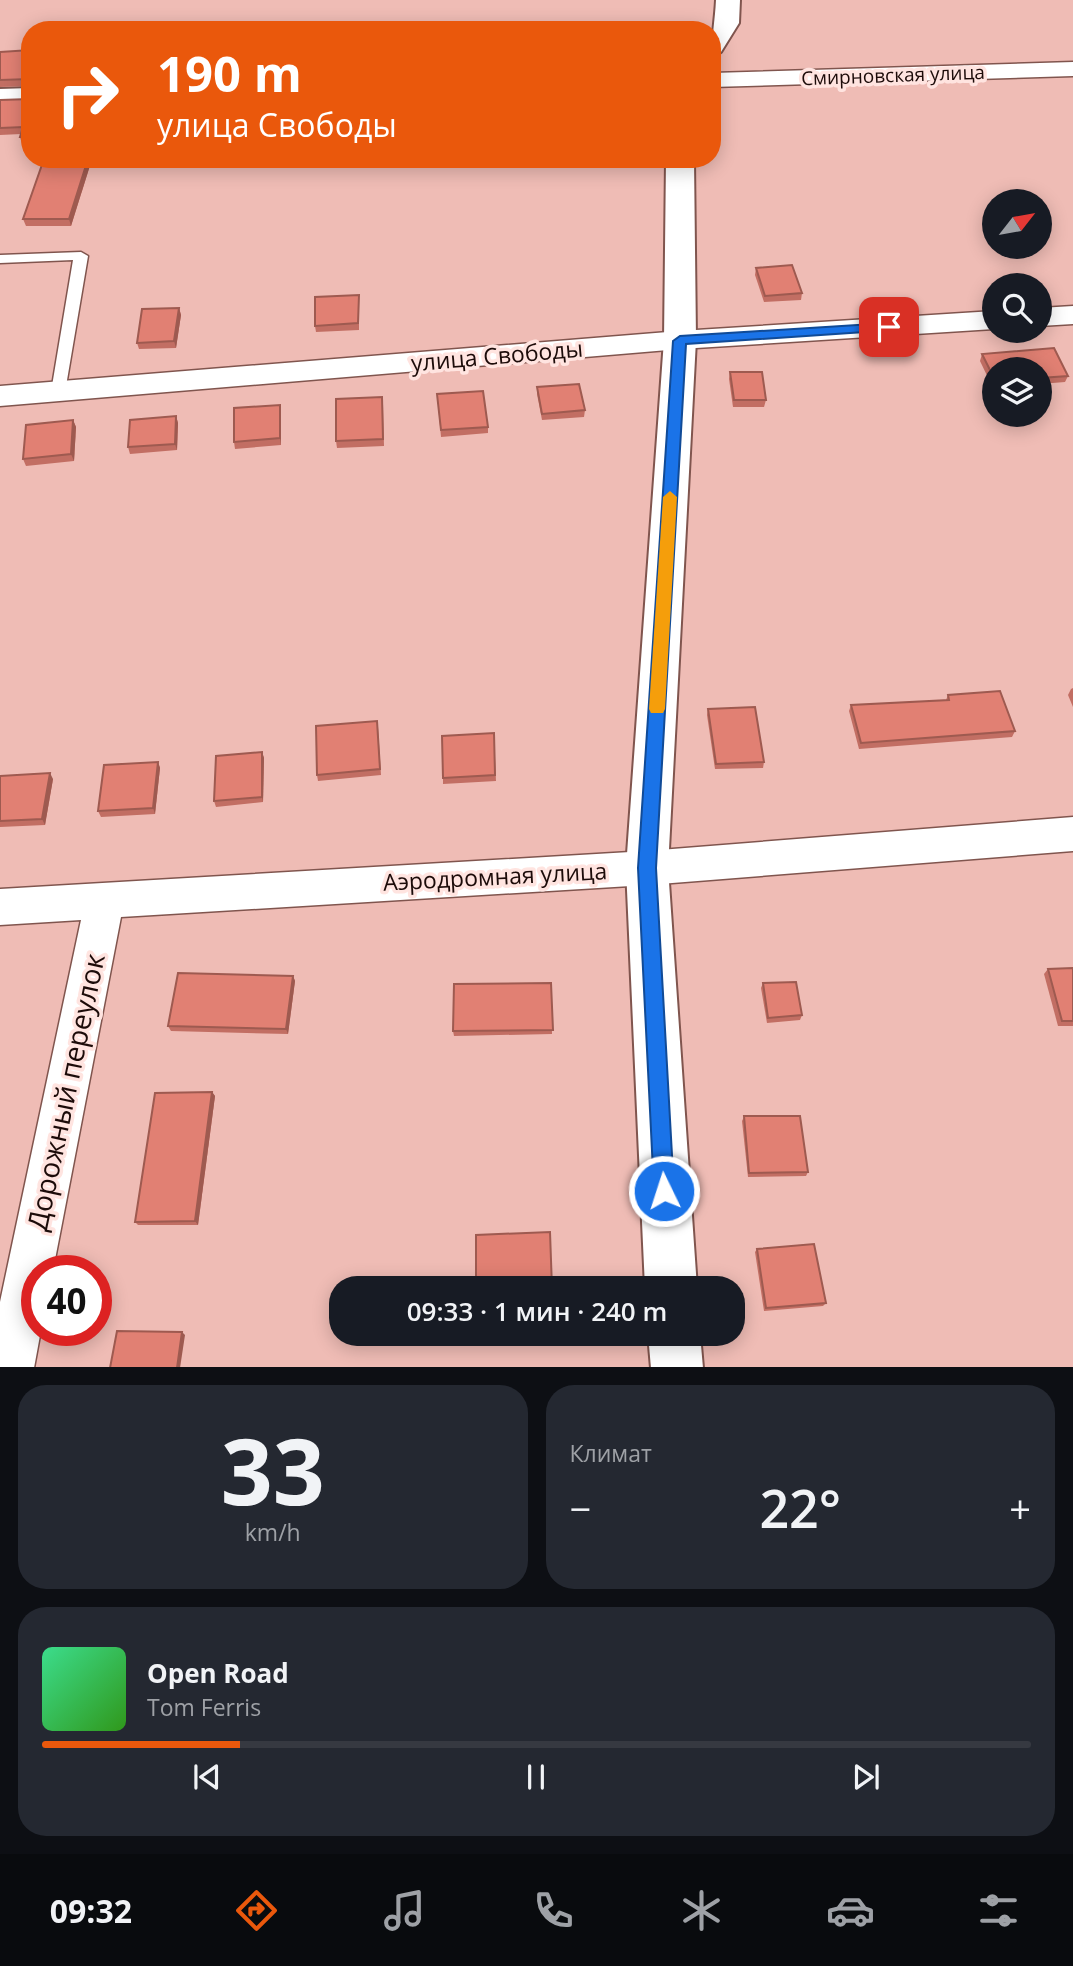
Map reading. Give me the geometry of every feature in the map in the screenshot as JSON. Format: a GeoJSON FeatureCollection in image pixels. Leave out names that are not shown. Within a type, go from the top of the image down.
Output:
{"type":"FeatureCollection","features":[{"type":"Feature","properties":{"kind":"street"},"geometry":{"type":"LineString","coordinates":[[721,33],[727,23],[728,0]]}},
{"type":"Feature","properties":{"kind":"street","name":"Смирновская улица"},"geometry":{"type":"LineString","coordinates":[[721,80],[1073,69]]}},
{"type":"Feature","properties":{"kind":"street"},"geometry":{"type":"LineString","coordinates":[[0,97],[21,96]]}},
{"type":"Feature","properties":{"kind":"street"},"geometry":{"type":"LineString","coordinates":[[670,1276],[647,868],[680,341],[680,168]]}},
{"type":"Feature","properties":{"kind":"street"},"geometry":{"type":"LineString","coordinates":[[1052,316],[1073,315]]}},
{"type":"Feature","properties":{"kind":"street","name":"улица Свободы"},"geometry":{"type":"LineString","coordinates":[[0,396],[680,341],[982,321]]}},
{"type":"Feature","properties":{"kind":"street","name":"Аэродромная улица"},"geometry":{"type":"LineString","coordinates":[[0,906],[647,868],[1073,834]]}},
{"type":"Feature","properties":{"kind":"street","name":"Дорожный переулок"},"geometry":{"type":"LineString","coordinates":[[10,1367],[105,900]]}},
{"type":"Feature","properties":{"kind":"street"},"geometry":{"type":"LineString","coordinates":[[675,1346],[677,1367]]}},
{"type":"Feature","properties":{"kind":"lane"},"geometry":{"type":"LineString","coordinates":[[0,259],[81,256],[58,392]]}},
{"type":"Feature","properties":{"kind":"building"},"geometry":{"type":"Polygon","coordinates":[[[21,51],[21,79],[0,80],[0,52],[21,51]]]}},
{"type":"Feature","properties":{"kind":"building"},"geometry":{"type":"Polygon","coordinates":[[[21,99],[21,127],[0,128],[0,100],[21,99]]]}},
{"type":"Feature","properties":{"kind":"building"},"geometry":{"type":"Polygon","coordinates":[[[41,168],[85,168],[69,219],[23,219],[41,168]]]}},
{"type":"Feature","properties":{"kind":"building"},"geometry":{"type":"Polygon","coordinates":[[[792,265],[802,293],[765,296],[756,268],[792,265]]]}},
{"type":"Feature","properties":{"kind":"building"},"geometry":{"type":"Polygon","coordinates":[[[359,295],[358,323],[315,326],[315,297],[359,295]]]}},
{"type":"Feature","properties":{"kind":"building"},"geometry":{"type":"Polygon","coordinates":[[[179,308],[174,341],[137,343],[142,309],[179,308]]]}},
{"type":"Feature","properties":{"kind":"building"},"geometry":{"type":"Polygon","coordinates":[[[1054,348],[1068,376],[1052,377],[1052,357],[984,357],[982,354],[1054,348]]]}},
{"type":"Feature","properties":{"kind":"building"},"geometry":{"type":"Polygon","coordinates":[[[730,372],[762,372],[766,400],[734,400],[730,372]]]}},
{"type":"Feature","properties":{"kind":"building"},"geometry":{"type":"Polygon","coordinates":[[[579,384],[585,410],[542,414],[537,387],[579,384]]]}},
{"type":"Feature","properties":{"kind":"building"},"geometry":{"type":"Polygon","coordinates":[[[483,391],[488,427],[441,430],[437,394],[483,391]]]}},
{"type":"Feature","properties":{"kind":"building"},"geometry":{"type":"Polygon","coordinates":[[[382,397],[383,439],[336,441],[336,399],[382,397]]]}},
{"type":"Feature","properties":{"kind":"building"},"geometry":{"type":"Polygon","coordinates":[[[280,405],[280,438],[234,442],[234,408],[280,405]]]}},
{"type":"Feature","properties":{"kind":"building"},"geometry":{"type":"Polygon","coordinates":[[[176,416],[175,444],[128,447],[130,420],[176,416]]]}},
{"type":"Feature","properties":{"kind":"building"},"geometry":{"type":"Polygon","coordinates":[[[73,420],[71,454],[23,459],[26,425],[73,420]]]}},
{"type":"Feature","properties":{"kind":"building"},"geometry":{"type":"Polygon","coordinates":[[[1000,691],[1015,731],[861,743],[851,705],[949,700],[948,695],[1000,691]]]}},
{"type":"Feature","properties":{"kind":"building"},"geometry":{"type":"Polygon","coordinates":[[[755,707],[764,762],[716,764],[708,709],[755,707]]]}},
{"type":"Feature","properties":{"kind":"building"},"geometry":{"type":"Polygon","coordinates":[[[377,721],[380,769],[317,775],[316,726],[377,721]]]}},
{"type":"Feature","properties":{"kind":"building"},"geometry":{"type":"Polygon","coordinates":[[[494,733],[495,775],[443,778],[442,736],[494,733]]]}},
{"type":"Feature","properties":{"kind":"building"},"geometry":{"type":"Polygon","coordinates":[[[262,752],[262,797],[214,801],[216,756],[262,752]]]}},
{"type":"Feature","properties":{"kind":"building"},"geometry":{"type":"Polygon","coordinates":[[[158,762],[153,808],[98,811],[104,765],[158,762]]]}},
{"type":"Feature","properties":{"kind":"building"},"geometry":{"type":"Polygon","coordinates":[[[50,773],[42,819],[0,821],[0,776],[50,773]]]}},
{"type":"Feature","properties":{"kind":"building"},"geometry":{"type":"Polygon","coordinates":[[[1073,968],[1073,1021],[1062,1021],[1048,969],[1073,968]]]}},
{"type":"Feature","properties":{"kind":"building"},"geometry":{"type":"Polygon","coordinates":[[[178,973],[293,976],[286,1029],[168,1026],[178,973]]]}},
{"type":"Feature","properties":{"kind":"building"},"geometry":{"type":"Polygon","coordinates":[[[796,982],[802,1015],[768,1018],[763,983],[796,982]]]}},
{"type":"Feature","properties":{"kind":"building"},"geometry":{"type":"Polygon","coordinates":[[[551,983],[553,1030],[453,1031],[454,984],[551,983]]]}},
{"type":"Feature","properties":{"kind":"building"},"geometry":{"type":"Polygon","coordinates":[[[212,1092],[195,1221],[135,1222],[155,1093],[212,1092]]]}},
{"type":"Feature","properties":{"kind":"building"},"geometry":{"type":"Polygon","coordinates":[[[744,1116],[800,1116],[808,1172],[749,1173],[744,1116]]]}},
{"type":"Feature","properties":{"kind":"building"},"geometry":{"type":"Polygon","coordinates":[[[550,1232],[552,1276],[476,1276],[476,1235],[550,1232]]]}},
{"type":"Feature","properties":{"kind":"building"},"geometry":{"type":"Polygon","coordinates":[[[814,1244],[826,1303],[766,1308],[757,1249],[814,1244]]]}},
{"type":"Feature","properties":{"kind":"building"},"geometry":{"type":"Polygon","coordinates":[[[117,1331],[182,1332],[177,1367],[110,1367],[117,1331]]]}},
{"type":"Feature","properties":{"kind":"slow traffic"},"geometry":{"type":"LineString","coordinates":[[657,709],[670,497]]}},
{"type":"Feature","properties":{"kind":"route"},"geometry":{"type":"LineString","coordinates":[[664,1191],[647,868],[680,341],[889,327]]}}]}
